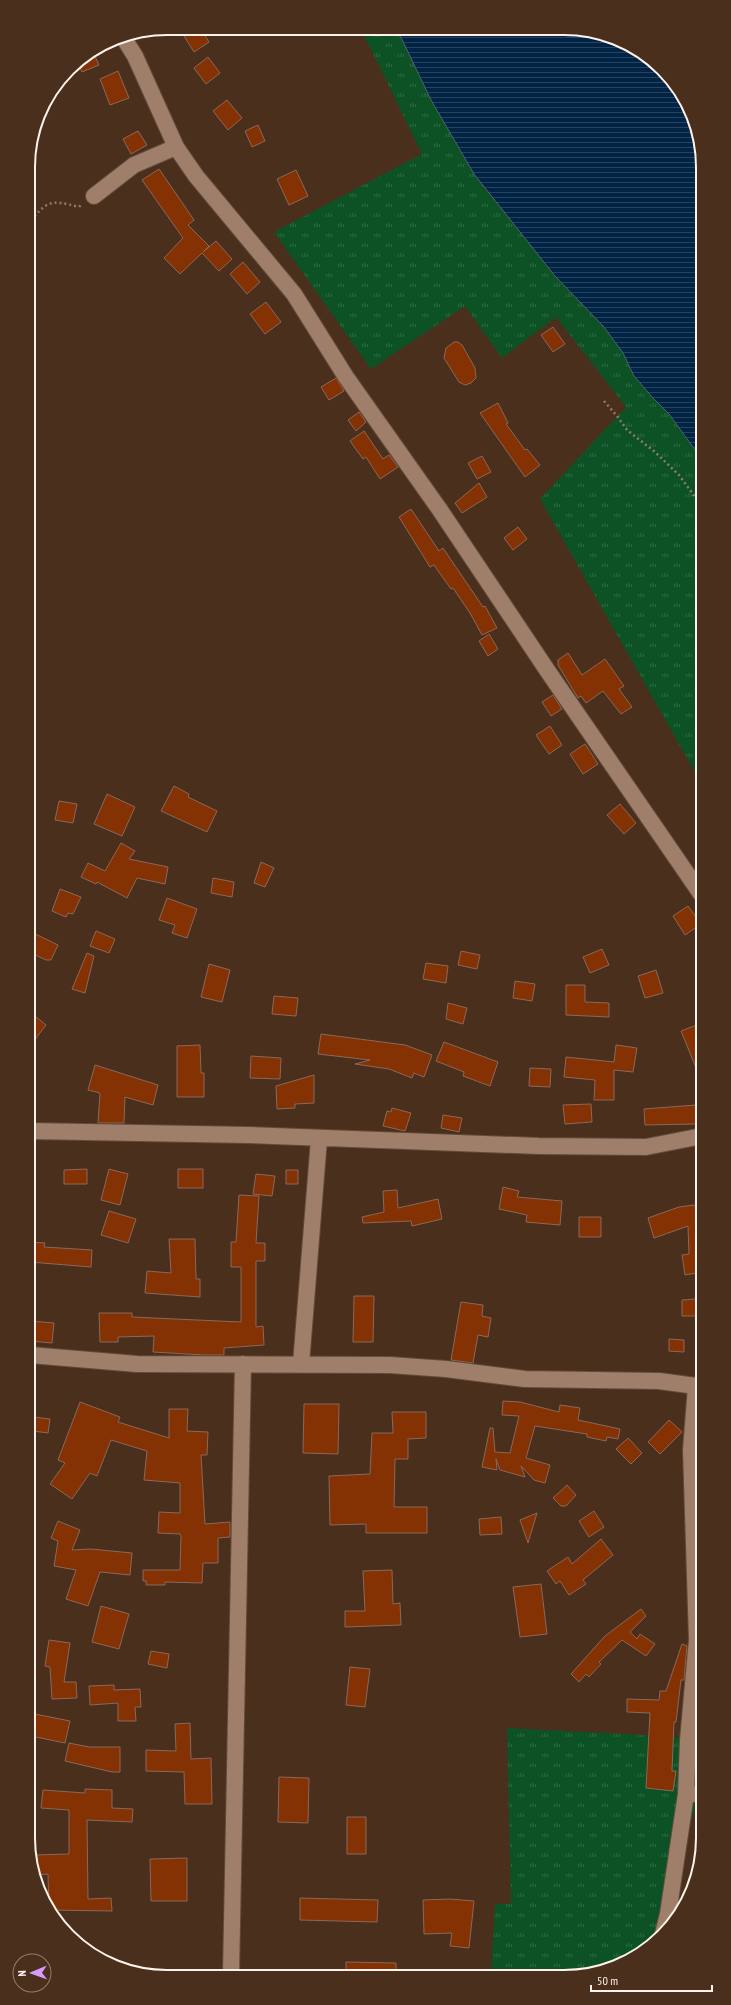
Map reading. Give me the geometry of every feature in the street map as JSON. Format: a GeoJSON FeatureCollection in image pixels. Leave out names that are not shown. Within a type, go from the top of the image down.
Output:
{"type":"FeatureCollection","features":[{"type":"Feature","properties":{"kind":"street"},"geometry":{"type":"LineString","coordinates":[[126,42],[135,56],[176,147],[201,182],[294,294],[346,377],[440,510],[542,663],[696,887]]}},
{"type":"Feature","properties":{"kind":"street"},"geometry":{"type":"LineString","coordinates":[[94,196],[134,165],[176,147]]}},
{"type":"Feature","properties":{"kind":"street"},"geometry":{"type":"LineString","coordinates":[[35,1131],[248,1135],[319,1139],[646,1147],[696,1137]]}},
{"type":"Feature","properties":{"kind":"street"},"geometry":{"type":"LineString","coordinates":[[301,1364],[319,1139]]}},
{"type":"Feature","properties":{"kind":"street"},"geometry":{"type":"LineString","coordinates":[[35,1355],[137,1364],[390,1365],[446,1369],[525,1379],[659,1381],[696,1385]]}},
{"type":"Feature","properties":{"kind":"street"},"geometry":{"type":"LineString","coordinates":[[231,1970],[243,1364]]}},
{"type":"Feature","properties":{"kind":"street"},"geometry":{"type":"LineString","coordinates":[[696,1407],[690,1450],[696,1613]]}},
{"type":"Feature","properties":{"kind":"street"},"geometry":{"type":"LineString","coordinates":[[672,1913],[686,1794],[688,1740],[696,1651]]}},
{"type":"Feature","properties":{"kind":"street"},"geometry":{"type":"LineString","coordinates":[[686,1794],[696,1794]]}},
{"type":"Feature","properties":{"kind":"path"},"geometry":{"type":"LineString","coordinates":[[35,216],[43,206],[60,202],[79,206],[94,196]]}},
{"type":"Feature","properties":{"kind":"path"},"geometry":{"type":"LineString","coordinates":[[604,401],[618,416],[626,430],[655,452],[679,475],[696,498]]}},
{"type":"Feature","properties":{"kind":"green space"},"geometry":{"type":"Polygon","coordinates":[[[364,35],[400,35],[431,100],[474,174],[555,276],[604,327],[623,353],[634,376],[669,414],[696,451],[696,774],[540,499],[626,407],[556,317],[502,358],[465,306],[371,369],[274,232],[422,154],[364,35]]]}},
{"type":"Feature","properties":{"kind":"green space"},"geometry":{"type":"Polygon","coordinates":[[[507,1728],[696,1738],[696,1807],[688,1830],[679,1883],[678,1904],[663,1925],[644,1943],[622,1956],[606,1963],[590,1967],[572,1970],[491,1970],[495,1904],[511,1904],[507,1728]]]}},
{"type":"Feature","properties":{"kind":"water"},"geometry":{"type":"Polygon","coordinates":[[[400,35],[581,36],[606,42],[630,53],[644,62],[657,74],[674,94],[689,125],[695,150],[696,451],[669,414],[634,376],[623,353],[604,327],[555,276],[474,174],[431,100],[400,35]]]}},
{"type":"Feature","properties":{"kind":"building"},"geometry":{"type":"Polygon","coordinates":[[[183,35],[204,35],[209,42],[194,52],[183,35]]]}},
{"type":"Feature","properties":{"kind":"building"},"geometry":{"type":"Polygon","coordinates":[[[95,56],[99,65],[82,72],[80,68],[95,56]]]}},
{"type":"Feature","properties":{"kind":"building"},"geometry":{"type":"Polygon","coordinates":[[[208,57],[220,73],[206,84],[194,68],[208,57]]]}},
{"type":"Feature","properties":{"kind":"building"},"geometry":{"type":"Polygon","coordinates":[[[118,71],[129,98],[110,105],[100,79],[118,71]]]}},
{"type":"Feature","properties":{"kind":"building"},"geometry":{"type":"Polygon","coordinates":[[[227,100],[242,118],[228,130],[213,111],[227,100]]]}},
{"type":"Feature","properties":{"kind":"building"},"geometry":{"type":"Polygon","coordinates":[[[258,125],[265,141],[252,147],[245,131],[258,125]]]}},
{"type":"Feature","properties":{"kind":"building"},"geometry":{"type":"Polygon","coordinates":[[[138,131],[147,145],[131,154],[123,139],[138,131]]]}},
{"type":"Feature","properties":{"kind":"building"},"geometry":{"type":"Polygon","coordinates":[[[159,169],[194,220],[188,225],[209,246],[203,252],[216,241],[232,259],[219,271],[202,253],[180,274],[164,258],[183,238],[142,180],[159,169]]]}},
{"type":"Feature","properties":{"kind":"building"},"geometry":{"type":"Polygon","coordinates":[[[296,170],[308,196],[289,205],[277,179],[296,170]]]}},
{"type":"Feature","properties":{"kind":"building"},"geometry":{"type":"Polygon","coordinates":[[[243,262],[260,282],[247,294],[230,274],[243,262]]]}},
{"type":"Feature","properties":{"kind":"building"},"geometry":{"type":"Polygon","coordinates":[[[266,302],[281,322],[265,334],[250,314],[266,302]]]}},
{"type":"Feature","properties":{"kind":"building"},"geometry":{"type":"Polygon","coordinates":[[[553,327],[565,344],[553,352],[541,335],[553,327]]]}},
{"type":"Feature","properties":{"kind":"building"},"geometry":{"type":"Polygon","coordinates":[[[454,342],[458,342],[462,345],[475,368],[476,378],[471,383],[465,385],[459,382],[444,358],[446,348],[454,342]]]}},
{"type":"Feature","properties":{"kind":"building"},"geometry":{"type":"Polygon","coordinates":[[[336,378],[344,391],[329,400],[321,387],[336,378]]]}},
{"type":"Feature","properties":{"kind":"building"},"geometry":{"type":"Polygon","coordinates":[[[498,403],[508,423],[506,424],[525,450],[527,449],[540,465],[525,477],[480,413],[498,403]]]}},
{"type":"Feature","properties":{"kind":"building"},"geometry":{"type":"Polygon","coordinates":[[[359,412],[366,422],[356,431],[348,420],[359,412]]]}},
{"type":"Feature","properties":{"kind":"building"},"geometry":{"type":"Polygon","coordinates":[[[364,431],[383,459],[389,455],[398,467],[380,479],[366,457],[363,459],[350,441],[364,431]]]}},
{"type":"Feature","properties":{"kind":"building"},"geometry":{"type":"Polygon","coordinates":[[[482,456],[491,472],[477,479],[468,463],[482,456]]]}},
{"type":"Feature","properties":{"kind":"building"},"geometry":{"type":"Polygon","coordinates":[[[479,483],[487,497],[462,513],[455,503],[479,483]]]}},
{"type":"Feature","properties":{"kind":"building"},"geometry":{"type":"Polygon","coordinates":[[[411,509],[439,551],[443,548],[483,607],[485,606],[497,628],[482,635],[470,613],[453,588],[451,589],[434,565],[430,567],[399,517],[411,509]]]}},
{"type":"Feature","properties":{"kind":"building"},"geometry":{"type":"Polygon","coordinates":[[[518,527],[527,539],[513,550],[504,538],[518,527]]]}},
{"type":"Feature","properties":{"kind":"building"},"geometry":{"type":"Polygon","coordinates":[[[489,634],[498,649],[488,656],[479,641],[489,634]]]}},
{"type":"Feature","properties":{"kind":"building"},"geometry":{"type":"Polygon","coordinates":[[[568,653],[582,675],[605,659],[624,686],[619,689],[632,707],[621,714],[603,691],[586,703],[581,696],[578,698],[558,665],[558,660],[568,653]]]}},
{"type":"Feature","properties":{"kind":"building"},"geometry":{"type":"Polygon","coordinates":[[[553,695],[562,709],[551,716],[542,702],[553,695]]]}},
{"type":"Feature","properties":{"kind":"building"},"geometry":{"type":"Polygon","coordinates":[[[550,726],[562,745],[549,754],[536,735],[550,726]]]}},
{"type":"Feature","properties":{"kind":"building"},"geometry":{"type":"Polygon","coordinates":[[[585,744],[598,764],[583,774],[570,754],[585,744]]]}},
{"type":"Feature","properties":{"kind":"building"},"geometry":{"type":"Polygon","coordinates":[[[174,786],[189,794],[188,797],[217,811],[207,832],[161,811],[174,786]]]}},
{"type":"Feature","properties":{"kind":"building"},"geometry":{"type":"Polygon","coordinates":[[[107,794],[135,807],[122,836],[94,824],[107,794]]]}},
{"type":"Feature","properties":{"kind":"building"},"geometry":{"type":"Polygon","coordinates":[[[59,801],[77,804],[73,823],[55,820],[59,801]]]}},
{"type":"Feature","properties":{"kind":"building"},"geometry":{"type":"Polygon","coordinates":[[[620,804],[636,823],[624,834],[607,815],[620,804]]]}},
{"type":"Feature","properties":{"kind":"building"},"geometry":{"type":"Polygon","coordinates":[[[121,843],[135,851],[129,859],[168,867],[165,884],[137,878],[127,898],[97,882],[96,884],[81,877],[88,863],[105,871],[121,843]]]}},
{"type":"Feature","properties":{"kind":"building"},"geometry":{"type":"Polygon","coordinates":[[[261,862],[274,868],[265,887],[254,883],[261,862]]]}},
{"type":"Feature","properties":{"kind":"building"},"geometry":{"type":"Polygon","coordinates":[[[213,878],[234,882],[232,897],[211,893],[213,878]]]}},
{"type":"Feature","properties":{"kind":"building"},"geometry":{"type":"Polygon","coordinates":[[[60,889],[81,897],[73,914],[68,913],[66,917],[52,911],[60,889]]]}},
{"type":"Feature","properties":{"kind":"building"},"geometry":{"type":"Polygon","coordinates":[[[167,898],[197,909],[187,938],[172,933],[175,925],[159,920],[167,898]]]}},
{"type":"Feature","properties":{"kind":"building"},"geometry":{"type":"Polygon","coordinates":[[[688,906],[696,917],[696,927],[685,935],[673,916],[688,906]]]}},
{"type":"Feature","properties":{"kind":"building"},"geometry":{"type":"Polygon","coordinates":[[[96,931],[115,939],[109,953],[90,946],[96,931]]]}},
{"type":"Feature","properties":{"kind":"building"},"geometry":{"type":"Polygon","coordinates":[[[35,934],[58,945],[51,960],[46,960],[35,955],[35,934]]]}},
{"type":"Feature","properties":{"kind":"building"},"geometry":{"type":"Polygon","coordinates":[[[602,949],[609,965],[590,973],[583,957],[602,949]]]}},
{"type":"Feature","properties":{"kind":"building"},"geometry":{"type":"Polygon","coordinates":[[[461,951],[480,955],[477,969],[458,965],[461,951]]]}},
{"type":"Feature","properties":{"kind":"building"},"geometry":{"type":"Polygon","coordinates":[[[87,953],[94,956],[85,993],[72,989],[87,953]]]}},
{"type":"Feature","properties":{"kind":"building"},"geometry":{"type":"Polygon","coordinates":[[[426,963],[448,966],[446,983],[423,979],[426,963]]]}},
{"type":"Feature","properties":{"kind":"building"},"geometry":{"type":"Polygon","coordinates":[[[209,964],[230,970],[222,1002],[201,997],[209,964]]]}},
{"type":"Feature","properties":{"kind":"building"},"geometry":{"type":"Polygon","coordinates":[[[656,970],[663,993],[645,998],[638,976],[656,970]]]}},
{"type":"Feature","properties":{"kind":"building"},"geometry":{"type":"Polygon","coordinates":[[[515,981],[535,984],[532,1001],[513,998],[515,981]]]}},
{"type":"Feature","properties":{"kind":"building"},"geometry":{"type":"Polygon","coordinates":[[[566,985],[585,985],[585,1002],[609,1003],[609,1017],[566,1015],[566,985]]]}},
{"type":"Feature","properties":{"kind":"building"},"geometry":{"type":"Polygon","coordinates":[[[274,996],[298,998],[296,1016],[272,1014],[274,996]]]}},
{"type":"Feature","properties":{"kind":"building"},"geometry":{"type":"Polygon","coordinates":[[[448,1003],[467,1008],[463,1024],[446,1019],[448,1003]]]}},
{"type":"Feature","properties":{"kind":"building"},"geometry":{"type":"Polygon","coordinates":[[[35,1016],[46,1025],[35,1039],[35,1016]]]}},
{"type":"Feature","properties":{"kind":"building"},"geometry":{"type":"Polygon","coordinates":[[[696,1025],[696,1068],[681,1031],[696,1025]]]}},
{"type":"Feature","properties":{"kind":"building"},"geometry":{"type":"Polygon","coordinates":[[[321,1034],[405,1045],[432,1055],[424,1077],[414,1073],[412,1078],[389,1069],[355,1064],[370,1060],[318,1054],[321,1034]]]}},
{"type":"Feature","properties":{"kind":"building"},"geometry":{"type":"Polygon","coordinates":[[[444,1042],[498,1062],[490,1086],[463,1076],[464,1072],[436,1061],[444,1042]]]}},
{"type":"Feature","properties":{"kind":"building"},"geometry":{"type":"Polygon","coordinates":[[[200,1045],[201,1073],[204,1073],[204,1097],[177,1097],[177,1046],[200,1045]]]}},
{"type":"Feature","properties":{"kind":"building"},"geometry":{"type":"Polygon","coordinates":[[[616,1045],[637,1048],[633,1072],[614,1070],[614,1100],[594,1100],[595,1080],[564,1077],[566,1057],[614,1062],[616,1045]]]}},
{"type":"Feature","properties":{"kind":"building"},"geometry":{"type":"Polygon","coordinates":[[[251,1056],[281,1058],[280,1079],[250,1078],[251,1056]]]}},
{"type":"Feature","properties":{"kind":"building"},"geometry":{"type":"Polygon","coordinates":[[[95,1065],[158,1085],[153,1105],[125,1097],[124,1123],[98,1123],[100,1093],[88,1090],[95,1065]]]}},
{"type":"Feature","properties":{"kind":"building"},"geometry":{"type":"Polygon","coordinates":[[[530,1068],[551,1069],[550,1087],[529,1086],[530,1068]]]}},
{"type":"Feature","properties":{"kind":"building"},"geometry":{"type":"Polygon","coordinates":[[[314,1075],[314,1103],[295,1104],[295,1108],[277,1109],[276,1086],[314,1075]]]}},
{"type":"Feature","properties":{"kind":"building"},"geometry":{"type":"Polygon","coordinates":[[[591,1104],[592,1122],[565,1124],[563,1105],[591,1104]]]}},
{"type":"Feature","properties":{"kind":"building"},"geometry":{"type":"Polygon","coordinates":[[[696,1105],[696,1124],[645,1125],[644,1109],[696,1105]]]}},
{"type":"Feature","properties":{"kind":"building"},"geometry":{"type":"Polygon","coordinates":[[[392,1108],[411,1113],[405,1131],[383,1126],[387,1111],[391,1112],[392,1108]]]}},
{"type":"Feature","properties":{"kind":"building"},"geometry":{"type":"Polygon","coordinates":[[[443,1115],[462,1118],[459,1132],[441,1128],[443,1115]]]}},
{"type":"Feature","properties":{"kind":"building"},"geometry":{"type":"Polygon","coordinates":[[[87,1169],[87,1184],[64,1184],[64,1170],[87,1169]]]}},
{"type":"Feature","properties":{"kind":"building"},"geometry":{"type":"Polygon","coordinates":[[[109,1169],[128,1174],[120,1205],[101,1200],[109,1169]]]}},
{"type":"Feature","properties":{"kind":"building"},"geometry":{"type":"Polygon","coordinates":[[[178,1169],[203,1169],[203,1188],[178,1188],[178,1169]]]}},
{"type":"Feature","properties":{"kind":"building"},"geometry":{"type":"Polygon","coordinates":[[[286,1170],[298,1170],[298,1184],[286,1184],[286,1170]]]}},
{"type":"Feature","properties":{"kind":"building"},"geometry":{"type":"Polygon","coordinates":[[[256,1174],[275,1176],[272,1196],[253,1194],[256,1174]]]}},
{"type":"Feature","properties":{"kind":"building"},"geometry":{"type":"Polygon","coordinates":[[[503,1187],[519,1191],[517,1197],[562,1201],[560,1225],[526,1222],[527,1215],[499,1209],[503,1187]]]}},
{"type":"Feature","properties":{"kind":"building"},"geometry":{"type":"Polygon","coordinates":[[[397,1190],[398,1208],[438,1199],[442,1219],[412,1226],[411,1221],[363,1223],[362,1217],[384,1212],[383,1191],[397,1190]]]}},
{"type":"Feature","properties":{"kind":"building"},"geometry":{"type":"Polygon","coordinates":[[[239,1195],[259,1196],[256,1243],[265,1243],[265,1261],[256,1261],[256,1327],[263,1326],[264,1345],[224,1348],[224,1355],[205,1355],[153,1352],[154,1336],[118,1337],[118,1342],[100,1342],[99,1313],[132,1313],[132,1317],[241,1322],[241,1267],[231,1267],[231,1242],[236,1242],[239,1195]]]}},
{"type":"Feature","properties":{"kind":"building"},"geometry":{"type":"Polygon","coordinates":[[[695,1205],[696,1210],[696,1273],[685,1275],[682,1255],[689,1254],[688,1226],[654,1238],[648,1218],[679,1207],[695,1205]]]}},
{"type":"Feature","properties":{"kind":"building"},"geometry":{"type":"Polygon","coordinates":[[[109,1211],[136,1219],[128,1243],[101,1235],[109,1211]]]}},
{"type":"Feature","properties":{"kind":"building"},"geometry":{"type":"Polygon","coordinates":[[[579,1217],[601,1217],[601,1237],[579,1237],[579,1217]]]}},
{"type":"Feature","properties":{"kind":"building"},"geometry":{"type":"Polygon","coordinates":[[[169,1239],[195,1239],[196,1279],[200,1279],[200,1297],[145,1293],[147,1271],[171,1273],[169,1239]]]}},
{"type":"Feature","properties":{"kind":"building"},"geometry":{"type":"Polygon","coordinates":[[[35,1242],[45,1243],[44,1247],[92,1250],[91,1267],[35,1262],[35,1242]]]}},
{"type":"Feature","properties":{"kind":"building"},"geometry":{"type":"Polygon","coordinates":[[[354,1296],[374,1296],[373,1342],[353,1342],[354,1296]]]}},
{"type":"Feature","properties":{"kind":"building"},"geometry":{"type":"Polygon","coordinates":[[[696,1299],[696,1316],[682,1316],[682,1300],[696,1299]]]}},
{"type":"Feature","properties":{"kind":"building"},"geometry":{"type":"Polygon","coordinates":[[[461,1302],[483,1305],[482,1316],[491,1318],[488,1337],[478,1335],[473,1363],[451,1360],[461,1302]]]}},
{"type":"Feature","properties":{"kind":"building"},"geometry":{"type":"Polygon","coordinates":[[[35,1321],[54,1323],[52,1343],[35,1341],[35,1321]]]}},
{"type":"Feature","properties":{"kind":"building"},"geometry":{"type":"Polygon","coordinates":[[[669,1339],[684,1340],[684,1352],[669,1351],[669,1339]]]}},
{"type":"Feature","properties":{"kind":"building"},"geometry":{"type":"Polygon","coordinates":[[[503,1401],[520,1402],[559,1412],[560,1405],[580,1408],[578,1420],[620,1429],[618,1439],[607,1437],[606,1441],[587,1437],[587,1434],[535,1426],[526,1458],[550,1465],[545,1483],[534,1480],[521,1466],[525,1477],[500,1470],[496,1459],[497,1470],[482,1467],[490,1428],[493,1428],[495,1452],[510,1453],[519,1416],[502,1415],[503,1401]]]}},
{"type":"Feature","properties":{"kind":"building"},"geometry":{"type":"Polygon","coordinates":[[[80,1402],[120,1417],[118,1422],[169,1438],[169,1409],[188,1409],[187,1431],[208,1432],[207,1455],[201,1455],[205,1524],[230,1522],[230,1537],[218,1538],[218,1563],[203,1563],[202,1583],[165,1582],[165,1585],[146,1585],[146,1581],[143,1581],[143,1570],[180,1570],[180,1534],[158,1533],[159,1512],[180,1513],[180,1483],[144,1480],[147,1451],[111,1440],[97,1476],[90,1473],[72,1499],[50,1484],[65,1463],[58,1460],[80,1402]]]}},
{"type":"Feature","properties":{"kind":"building"},"geometry":{"type":"Polygon","coordinates":[[[304,1404],[339,1404],[338,1454],[303,1453],[304,1404]]]}},
{"type":"Feature","properties":{"kind":"building"},"geometry":{"type":"Polygon","coordinates":[[[392,1412],[426,1412],[426,1438],[408,1439],[408,1459],[395,1459],[394,1507],[427,1507],[427,1533],[366,1533],[366,1524],[330,1525],[329,1476],[370,1474],[372,1433],[393,1433],[392,1412]]]}},
{"type":"Feature","properties":{"kind":"building"},"geometry":{"type":"Polygon","coordinates":[[[35,1417],[50,1419],[48,1433],[35,1431],[35,1417]]]}},
{"type":"Feature","properties":{"kind":"building"},"geometry":{"type":"Polygon","coordinates":[[[669,1420],[682,1432],[660,1454],[648,1442],[669,1420]]]}},
{"type":"Feature","properties":{"kind":"building"},"geometry":{"type":"Polygon","coordinates":[[[628,1438],[642,1453],[631,1464],[616,1449],[628,1438]]]}},
{"type":"Feature","properties":{"kind":"building"},"geometry":{"type":"Polygon","coordinates":[[[567,1485],[576,1495],[566,1506],[561,1506],[553,1498],[567,1485]]]}},
{"type":"Feature","properties":{"kind":"building"},"geometry":{"type":"Polygon","coordinates":[[[594,1511],[604,1527],[589,1537],[579,1521],[594,1511]]]}},
{"type":"Feature","properties":{"kind":"building"},"geometry":{"type":"Polygon","coordinates":[[[537,1513],[528,1543],[520,1520],[537,1513]]]}},
{"type":"Feature","properties":{"kind":"building"},"geometry":{"type":"Polygon","coordinates":[[[501,1517],[502,1534],[480,1535],[479,1519],[501,1517]]]}},
{"type":"Feature","properties":{"kind":"building"},"geometry":{"type":"Polygon","coordinates":[[[58,1521],[80,1530],[72,1550],[91,1549],[132,1553],[130,1575],[100,1572],[88,1606],[66,1599],[76,1570],[54,1566],[58,1541],[51,1538],[58,1521]]]}},
{"type":"Feature","properties":{"kind":"building"},"geometry":{"type":"Polygon","coordinates":[[[601,1539],[613,1555],[583,1580],[586,1584],[569,1595],[560,1581],[556,1584],[547,1571],[568,1557],[572,1564],[601,1539]]]}},
{"type":"Feature","properties":{"kind":"building"},"geometry":{"type":"Polygon","coordinates":[[[392,1570],[393,1604],[400,1603],[401,1625],[345,1627],[345,1611],[365,1611],[363,1571],[392,1570]]]}},
{"type":"Feature","properties":{"kind":"building"},"geometry":{"type":"Polygon","coordinates":[[[541,1584],[547,1634],[520,1637],[513,1587],[541,1584]]]}},
{"type":"Feature","properties":{"kind":"building"},"geometry":{"type":"Polygon","coordinates":[[[101,1606],[129,1614],[119,1649],[92,1642],[101,1606]]]}},
{"type":"Feature","properties":{"kind":"building"},"geometry":{"type":"Polygon","coordinates":[[[641,1609],[646,1616],[630,1632],[637,1639],[640,1634],[655,1644],[646,1656],[622,1640],[599,1662],[601,1664],[589,1677],[586,1674],[579,1682],[571,1674],[605,1636],[641,1609]]]}},
{"type":"Feature","properties":{"kind":"building"},"geometry":{"type":"Polygon","coordinates":[[[49,1640],[70,1643],[64,1682],[76,1682],[77,1698],[52,1699],[50,1667],[45,1666],[49,1640]]]}},
{"type":"Feature","properties":{"kind":"building"},"geometry":{"type":"Polygon","coordinates":[[[682,1644],[687,1646],[684,1680],[681,1680],[676,1722],[674,1722],[672,1771],[676,1771],[673,1791],[646,1788],[650,1713],[627,1712],[627,1699],[659,1700],[660,1691],[666,1691],[682,1644]]]}},
{"type":"Feature","properties":{"kind":"building"},"geometry":{"type":"Polygon","coordinates":[[[151,1651],[169,1654],[167,1668],[148,1664],[151,1651]]]}},
{"type":"Feature","properties":{"kind":"building"},"geometry":{"type":"Polygon","coordinates":[[[350,1667],[370,1669],[365,1707],[346,1705],[350,1667]]]}},
{"type":"Feature","properties":{"kind":"building"},"geometry":{"type":"Polygon","coordinates":[[[114,1685],[114,1690],[140,1689],[141,1707],[135,1707],[136,1721],[118,1721],[118,1703],[90,1705],[89,1686],[114,1685]]]}},
{"type":"Feature","properties":{"kind":"building"},"geometry":{"type":"Polygon","coordinates":[[[35,1714],[70,1721],[65,1743],[35,1737],[35,1714]]]}},
{"type":"Feature","properties":{"kind":"building"},"geometry":{"type":"Polygon","coordinates":[[[190,1723],[191,1759],[211,1758],[212,1804],[185,1804],[184,1772],[146,1771],[146,1750],[176,1751],[175,1724],[190,1723]]]}},
{"type":"Feature","properties":{"kind":"building"},"geometry":{"type":"Polygon","coordinates":[[[69,1743],[89,1747],[120,1747],[120,1772],[112,1772],[65,1761],[69,1743]]]}},
{"type":"Feature","properties":{"kind":"building"},"geometry":{"type":"Polygon","coordinates":[[[279,1777],[309,1778],[308,1823],[278,1822],[279,1777]]]}},
{"type":"Feature","properties":{"kind":"building"},"geometry":{"type":"Polygon","coordinates":[[[85,1789],[112,1790],[112,1808],[133,1809],[132,1822],[87,1820],[88,1899],[111,1898],[112,1911],[57,1910],[49,1895],[48,1874],[41,1875],[38,1864],[36,1855],[69,1854],[69,1810],[41,1808],[43,1790],[85,1793],[85,1789]]]}},
{"type":"Feature","properties":{"kind":"building"},"geometry":{"type":"Polygon","coordinates":[[[347,1817],[366,1817],[366,1854],[347,1854],[347,1817]]]}},
{"type":"Feature","properties":{"kind":"building"},"geometry":{"type":"Polygon","coordinates":[[[187,1858],[187,1901],[151,1901],[150,1859],[187,1858]]]}},
{"type":"Feature","properties":{"kind":"building"},"geometry":{"type":"Polygon","coordinates":[[[300,1898],[378,1900],[377,1922],[300,1920],[300,1898]]]}},
{"type":"Feature","properties":{"kind":"building"},"geometry":{"type":"Polygon","coordinates":[[[450,1899],[474,1901],[469,1948],[450,1946],[452,1933],[424,1934],[423,1900],[450,1899]]]}},
{"type":"Feature","properties":{"kind":"building"},"geometry":{"type":"Polygon","coordinates":[[[346,1962],[396,1963],[396,1970],[346,1970],[346,1962]]]}}]}
